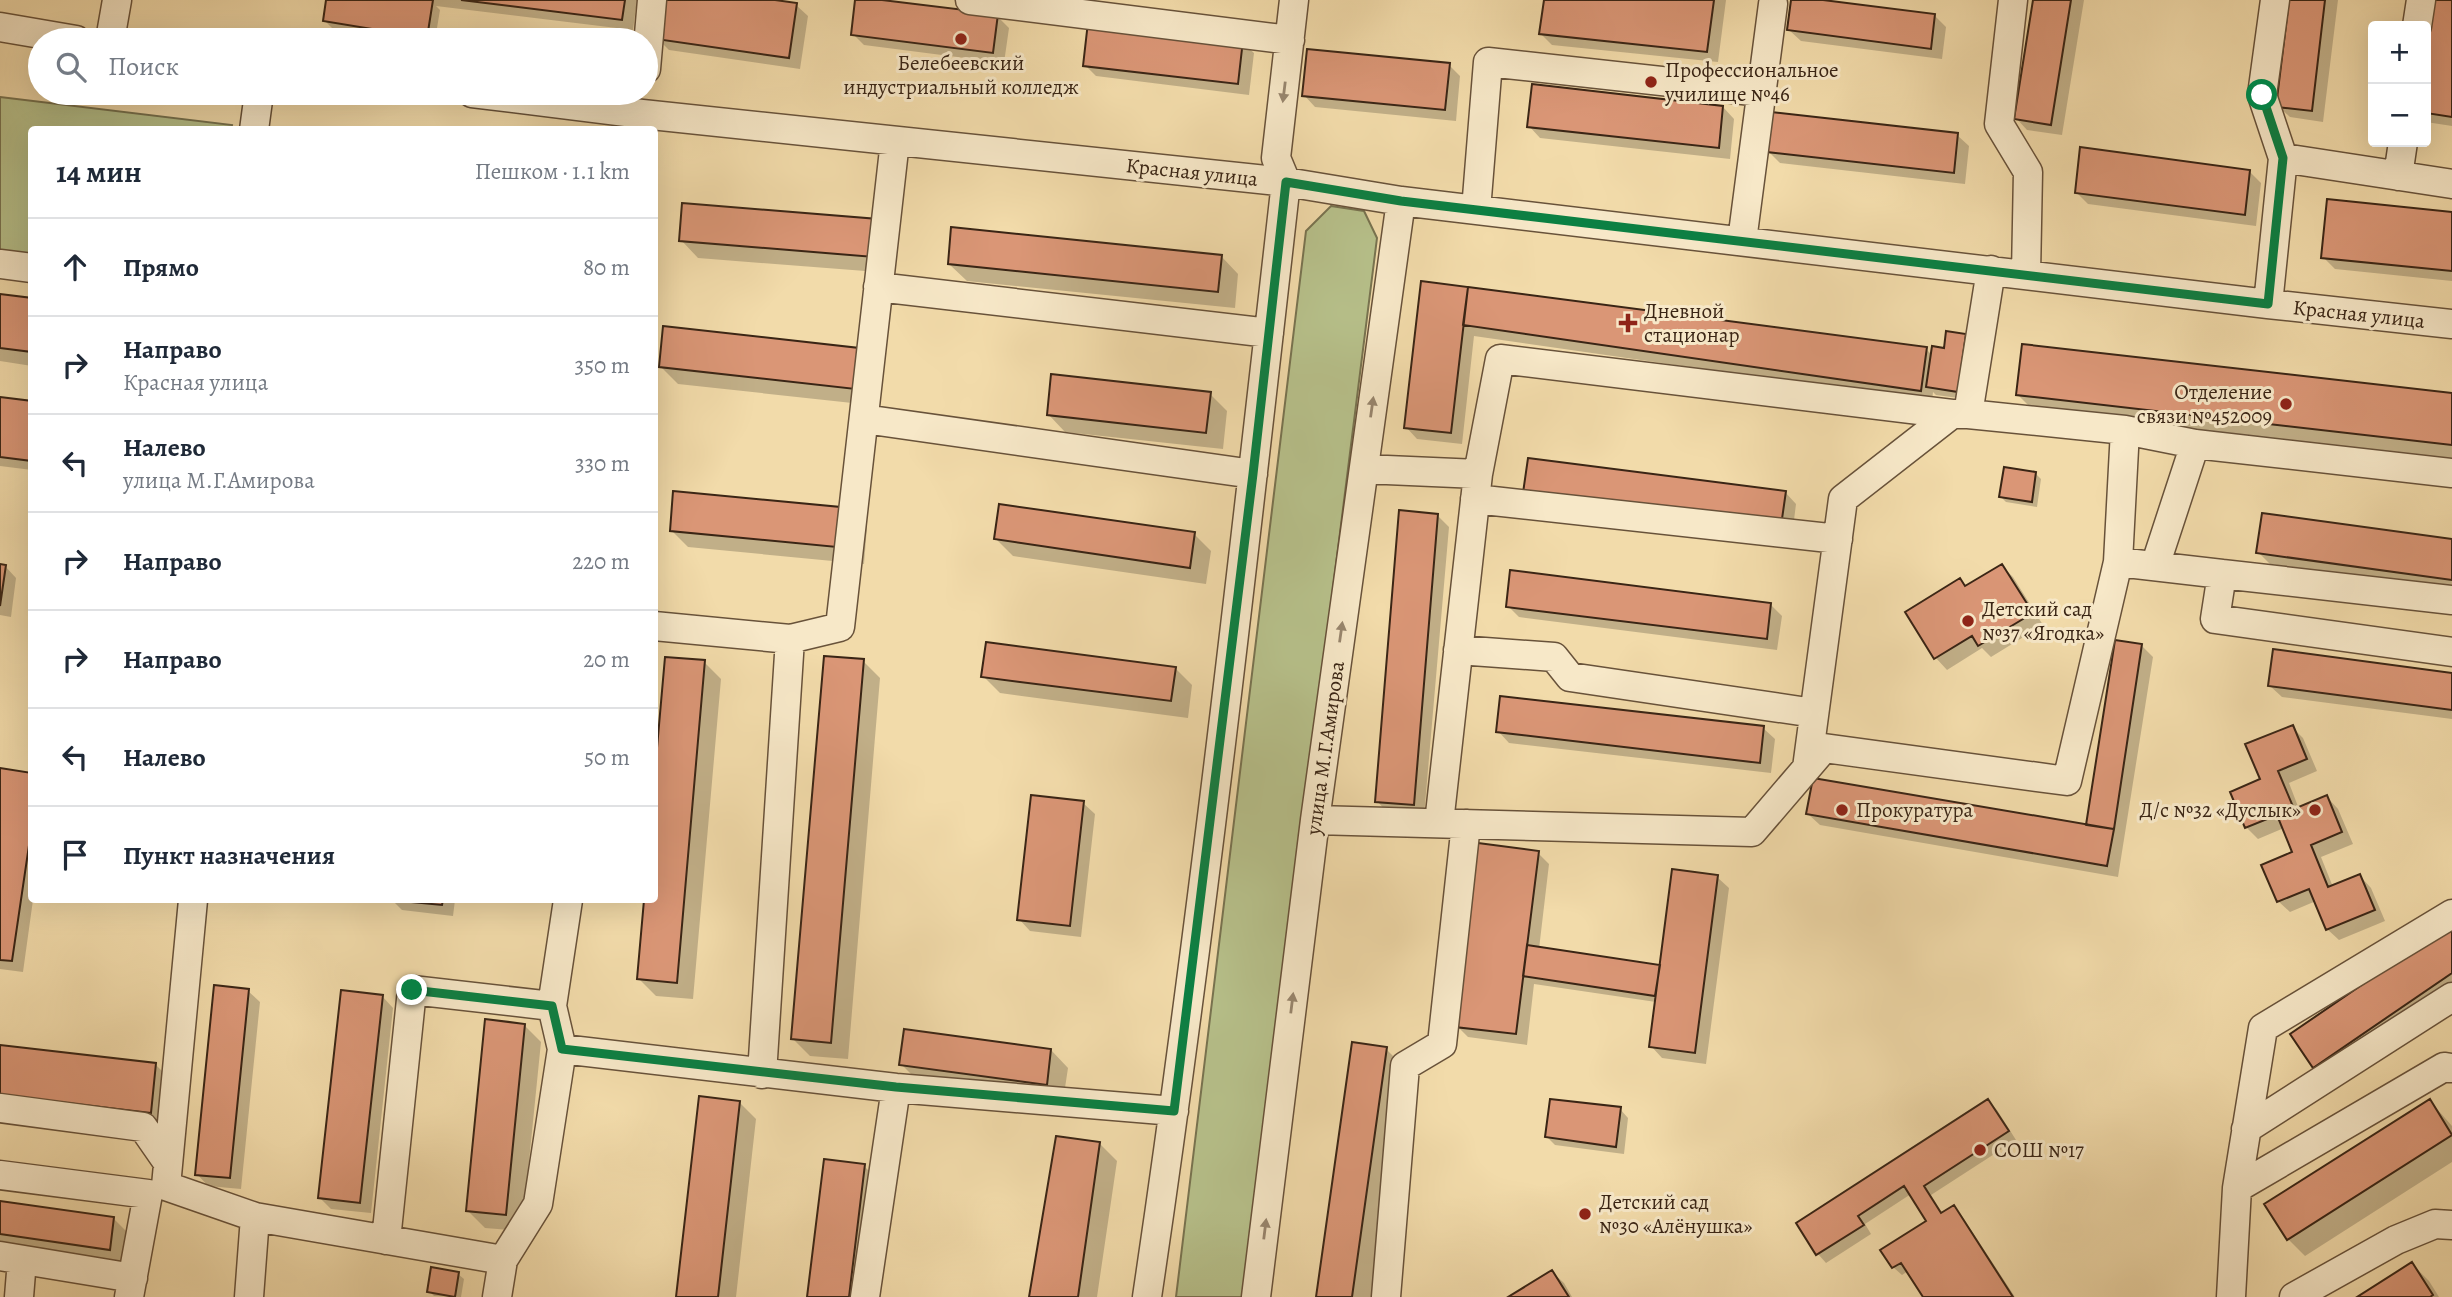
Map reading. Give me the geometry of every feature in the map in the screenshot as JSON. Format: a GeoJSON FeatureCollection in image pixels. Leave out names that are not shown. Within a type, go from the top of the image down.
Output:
{"type":"FeatureCollection","features":[{"type":"Feature","properties":{"kind":"street"},"geometry":{"type":"LineString","coordinates":[[112,28],[117,0]]}},
{"type":"Feature","properties":{"kind":"street"},"geometry":{"type":"LineString","coordinates":[[650,28],[652,0]]}},
{"type":"Feature","properties":{"kind":"street"},"geometry":{"type":"LineString","coordinates":[[970,0],[1290,40]]}},
{"type":"Feature","properties":{"kind":"street"},"geometry":{"type":"LineString","coordinates":[[1147,1297],[1174,1111],[1269,333],[1286,182],[1276,158],[1294,0]]}},
{"type":"Feature","properties":{"kind":"street"},"geometry":{"type":"LineString","coordinates":[[2013,0],[1999,124],[2028,172],[2026,274]]}},
{"type":"Feature","properties":{"kind":"street"},"geometry":{"type":"LineString","coordinates":[[2268,304],[2283,158],[2262,95],[2275,0]]}},
{"type":"Feature","properties":{"kind":"street"},"geometry":{"type":"LineString","coordinates":[[2418,21],[2421,0]]}},
{"type":"Feature","properties":{"kind":"street"},"geometry":{"type":"LineString","coordinates":[[1742,241],[1773,4]]}},
{"type":"Feature","properties":{"kind":"street"},"geometry":{"type":"LineString","coordinates":[[0,27],[28,32]]}},
{"type":"Feature","properties":{"kind":"street"},"geometry":{"type":"LineString","coordinates":[[1476,210],[1488,62],[1762,92]]}},
{"type":"Feature","properties":{"kind":"street"},"geometry":{"type":"LineString","coordinates":[[255,126],[257,105]]}},
{"type":"Feature","properties":{"kind":"street","name":"Красная улица"},"geometry":{"type":"LineString","coordinates":[[579,105],[1286,182],[1401,201],[2452,324]]}},
{"type":"Feature","properties":{"kind":"street"},"geometry":{"type":"LineString","coordinates":[[658,626],[790,639],[840,627],[895,141]]}},
{"type":"Feature","properties":{"kind":"street"},"geometry":{"type":"LineString","coordinates":[[2398,176],[2402,147]]}},
{"type":"Feature","properties":{"kind":"street"},"geometry":{"type":"LineString","coordinates":[[2283,158],[2452,184]]}},
{"type":"Feature","properties":{"kind":"street","name":"улица М.Г.Амирова"},"geometry":{"type":"LineString","coordinates":[[1256,1297],[1315,820],[1401,201]]}},
{"type":"Feature","properties":{"kind":"street"},"geometry":{"type":"LineString","coordinates":[[0,264],[28,268]]}},
{"type":"Feature","properties":{"kind":"street"},"geometry":{"type":"LineString","coordinates":[[1807,768],[1843,499],[1960,414],[1991,270]]}},
{"type":"Feature","properties":{"kind":"street"},"geometry":{"type":"LineString","coordinates":[[878,287],[1269,333]]}},
{"type":"Feature","properties":{"kind":"street"},"geometry":{"type":"LineString","coordinates":[[1386,1297],[1405,1066],[1442,1044],[1458,650],[1477,487],[1500,359],[1960,414],[2125,430],[2195,444],[2452,473]]}},
{"type":"Feature","properties":{"kind":"street"},"geometry":{"type":"LineString","coordinates":[[864,419],[1253,474]]}},
{"type":"Feature","properties":{"kind":"street"},"geometry":{"type":"LineString","coordinates":[[1315,820],[1752,832],[1824,748],[2067,781],[2118,562],[2125,430]]}},
{"type":"Feature","properties":{"kind":"street"},"geometry":{"type":"LineString","coordinates":[[2155,566],[2195,444]]}},
{"type":"Feature","properties":{"kind":"street"},"geometry":{"type":"LineString","coordinates":[[1364,469],[1838,539]]}},
{"type":"Feature","properties":{"kind":"street"},"geometry":{"type":"LineString","coordinates":[[2118,562],[2452,600]]}},
{"type":"Feature","properties":{"kind":"street"},"geometry":{"type":"LineString","coordinates":[[2222,574],[2215,619],[2452,652]]}},
{"type":"Feature","properties":{"kind":"street"},"geometry":{"type":"LineString","coordinates":[[762,1074],[790,639]]}},
{"type":"Feature","properties":{"kind":"street"},"geometry":{"type":"LineString","coordinates":[[1458,650],[1554,657],[1570,677],[1814,713]]}},
{"type":"Feature","properties":{"kind":"street"},"geometry":{"type":"LineString","coordinates":[[19,1297],[11,1258],[131,1288],[160,1181],[192,903]]}},
{"type":"Feature","properties":{"kind":"street"},"geometry":{"type":"LineString","coordinates":[[497,1297],[503,1260],[538,1204],[562,1049],[552,1006],[568,903]]}},
{"type":"Feature","properties":{"kind":"street"},"geometry":{"type":"LineString","coordinates":[[2231,1297],[2236,1188],[2263,1028],[2452,914]]}},
{"type":"Feature","properties":{"kind":"street"},"geometry":{"type":"LineString","coordinates":[[386,1240],[412,990],[552,1006]]}},
{"type":"Feature","properties":{"kind":"street"},"geometry":{"type":"LineString","coordinates":[[2246,1129],[2452,997]]}},
{"type":"Feature","properties":{"kind":"street"},"geometry":{"type":"LineString","coordinates":[[562,1049],[762,1074],[1174,1111]]}},
{"type":"Feature","properties":{"kind":"street"},"geometry":{"type":"LineString","coordinates":[[2236,1188],[2444,1067],[2452,1068]]}},
{"type":"Feature","properties":{"kind":"street"},"geometry":{"type":"LineString","coordinates":[[865,1297],[896,1087]]}},
{"type":"Feature","properties":{"kind":"street"},"geometry":{"type":"LineString","coordinates":[[0,1108],[143,1127],[160,1181]]}},
{"type":"Feature","properties":{"kind":"street"},"geometry":{"type":"LineString","coordinates":[[0,1175],[160,1181],[255,1217],[503,1260]]}},
{"type":"Feature","properties":{"kind":"street"},"geometry":{"type":"LineString","coordinates":[[249,1297],[255,1217]]}},
{"type":"Feature","properties":{"kind":"street"},"geometry":{"type":"LineString","coordinates":[[2294,1297],[2396,1240],[2435,1224],[2452,1225]]}},
{"type":"Feature","properties":{"kind":"green space"},"geometry":{"type":"Polygon","coordinates":[[[0,97],[28,100],[28,105],[66,105],[232,125],[28,126],[28,256],[0,252],[0,97]]]}},
{"type":"Feature","properties":{"kind":"green space"},"geometry":{"type":"Polygon","coordinates":[[[1331,206],[1364,211],[1377,238],[1244,1297],[1176,1297],[1306,231],[1331,206]]]}},
{"type":"Feature","properties":{"kind":"building"},"geometry":{"type":"Polygon","coordinates":[[[326,0],[433,0],[429,28],[366,28],[323,21],[326,0]]]}},
{"type":"Feature","properties":{"kind":"building"},"geometry":{"type":"Polygon","coordinates":[[[461,0],[625,0],[622,20],[461,0]]]}},
{"type":"Feature","properties":{"kind":"building"},"geometry":{"type":"Polygon","coordinates":[[[662,0],[775,0],[797,3],[789,58],[658,39],[662,0]]]}},
{"type":"Feature","properties":{"kind":"building"},"geometry":{"type":"Polygon","coordinates":[[[855,0],[882,0],[998,14],[993,53],[851,35],[855,0]]]}},
{"type":"Feature","properties":{"kind":"building"},"geometry":{"type":"Polygon","coordinates":[[[1544,0],[1714,0],[1707,52],[1539,34],[1544,0]]]}},
{"type":"Feature","properties":{"kind":"building"},"geometry":{"type":"Polygon","coordinates":[[[1791,0],[1823,0],[1935,14],[1931,49],[1787,30],[1791,0]]]}},
{"type":"Feature","properties":{"kind":"building"},"geometry":{"type":"Polygon","coordinates":[[[2033,0],[2071,0],[2051,125],[2014,119],[2033,0]]]}},
{"type":"Feature","properties":{"kind":"building"},"geometry":{"type":"Polygon","coordinates":[[[2289,0],[2325,0],[2312,111],[2276,107],[2289,0]]]}},
{"type":"Feature","properties":{"kind":"building"},"geometry":{"type":"Polygon","coordinates":[[[2428,0],[2452,0],[2452,117],[2431,114],[2431,21],[2426,21],[2428,0]]]}},
{"type":"Feature","properties":{"kind":"building"},"geometry":{"type":"Polygon","coordinates":[[[1088,22],[1243,40],[1238,84],[1083,66],[1088,22]]]}},
{"type":"Feature","properties":{"kind":"building"},"geometry":{"type":"Polygon","coordinates":[[[1307,49],[1450,63],[1445,110],[1302,96],[1307,49]]]}},
{"type":"Feature","properties":{"kind":"building"},"geometry":{"type":"Polygon","coordinates":[[[1532,84],[1723,106],[1719,148],[1527,127],[1532,84]]]}},
{"type":"Feature","properties":{"kind":"building"},"geometry":{"type":"Polygon","coordinates":[[[1771,112],[1958,133],[1954,173],[1767,152],[1771,112]]]}},
{"type":"Feature","properties":{"kind":"building"},"geometry":{"type":"Polygon","coordinates":[[[2080,147],[2250,170],[2245,215],[2075,193],[2080,147]]]}},
{"type":"Feature","properties":{"kind":"building"},"geometry":{"type":"Polygon","coordinates":[[[2327,199],[2452,212],[2452,271],[2321,258],[2327,199]]]}},
{"type":"Feature","properties":{"kind":"building"},"geometry":{"type":"Polygon","coordinates":[[[682,203],[878,219],[874,257],[679,241],[682,203]]]}},
{"type":"Feature","properties":{"kind":"building"},"geometry":{"type":"Polygon","coordinates":[[[951,227],[1222,255],[1218,292],[948,264],[951,227]]]}},
{"type":"Feature","properties":{"kind":"building"},"geometry":{"type":"Polygon","coordinates":[[[1421,281],[1468,287],[1451,433],[1404,428],[1421,281]]]}},
{"type":"Feature","properties":{"kind":"building"},"geometry":{"type":"Polygon","coordinates":[[[1468,287],[1927,347],[1921,391],[1463,325],[1468,287]]]}},
{"type":"Feature","properties":{"kind":"building"},"geometry":{"type":"Polygon","coordinates":[[[0,294],[28,298],[28,352],[0,348],[0,294]]]}},
{"type":"Feature","properties":{"kind":"building"},"geometry":{"type":"Polygon","coordinates":[[[663,326],[868,349],[864,390],[659,367],[663,326]]]}},
{"type":"Feature","properties":{"kind":"building"},"geometry":{"type":"Polygon","coordinates":[[[1946,331],[1966,334],[1958,392],[1926,387],[1932,346],[1944,348],[1946,331]]]}},
{"type":"Feature","properties":{"kind":"building"},"geometry":{"type":"Polygon","coordinates":[[[2022,344],[2452,393],[2452,445],[2016,395],[2022,344]]]}},
{"type":"Feature","properties":{"kind":"building"},"geometry":{"type":"Polygon","coordinates":[[[1051,374],[1211,392],[1206,433],[1047,415],[1051,374]]]}},
{"type":"Feature","properties":{"kind":"building"},"geometry":{"type":"Polygon","coordinates":[[[0,397],[28,400],[28,460],[0,457],[0,397]]]}},
{"type":"Feature","properties":{"kind":"building"},"geometry":{"type":"Polygon","coordinates":[[[1528,458],[1786,491],[1781,526],[1523,493],[1528,458]]]}},
{"type":"Feature","properties":{"kind":"building"},"geometry":{"type":"Polygon","coordinates":[[[2004,467],[2036,472],[2032,502],[1999,497],[2004,467]]]}},
{"type":"Feature","properties":{"kind":"building"},"geometry":{"type":"Polygon","coordinates":[[[673,491],[851,508],[847,548],[670,531],[673,491]]]}},
{"type":"Feature","properties":{"kind":"building"},"geometry":{"type":"Polygon","coordinates":[[[999,504],[1195,532],[1190,568],[994,539],[999,504]]]}},
{"type":"Feature","properties":{"kind":"building"},"geometry":{"type":"Polygon","coordinates":[[[1399,510],[1438,514],[1414,805],[1375,802],[1399,510]]]}},
{"type":"Feature","properties":{"kind":"building"},"geometry":{"type":"Polygon","coordinates":[[[2262,513],[2452,539],[2452,580],[2256,553],[2262,513]]]}},
{"type":"Feature","properties":{"kind":"building"},"geometry":{"type":"Polygon","coordinates":[[[0,564],[6,565],[0,606],[0,564]]]}},
{"type":"Feature","properties":{"kind":"building"},"geometry":{"type":"Polygon","coordinates":[[[2002,564],[2033,613],[1978,646],[1972,636],[1934,659],[1905,612],[1960,578],[1965,586],[2002,564]]]}},
{"type":"Feature","properties":{"kind":"building"},"geometry":{"type":"Polygon","coordinates":[[[1510,570],[1771,603],[1767,639],[1506,607],[1510,570]]]}},
{"type":"Feature","properties":{"kind":"building"},"geometry":{"type":"Polygon","coordinates":[[[2115,640],[2142,644],[2114,829],[2086,825],[2115,640]]]}},
{"type":"Feature","properties":{"kind":"building"},"geometry":{"type":"Polygon","coordinates":[[[986,642],[1176,667],[1171,701],[981,677],[986,642]]]}},
{"type":"Feature","properties":{"kind":"building"},"geometry":{"type":"Polygon","coordinates":[[[2273,649],[2452,673],[2452,710],[2268,686],[2273,649]]]}},
{"type":"Feature","properties":{"kind":"building"},"geometry":{"type":"Polygon","coordinates":[[[824,656],[864,659],[831,1043],[791,1039],[824,656]]]}},
{"type":"Feature","properties":{"kind":"building"},"geometry":{"type":"Polygon","coordinates":[[[665,657],[705,660],[677,983],[637,979],[644,903],[658,903],[658,737],[665,657]]]}},
{"type":"Feature","properties":{"kind":"building"},"geometry":{"type":"Polygon","coordinates":[[[1500,696],[1764,726],[1760,763],[1496,732],[1500,696]]]}},
{"type":"Feature","properties":{"kind":"building"},"geometry":{"type":"Polygon","coordinates":[[[2293,725],[2307,759],[2278,771],[2294,809],[2327,795],[2342,832],[2311,845],[2328,887],[2360,874],[2375,910],[2326,930],[2309,889],[2277,902],[2261,865],[2292,852],[2277,815],[2245,828],[2230,792],[2260,779],[2245,744],[2293,725]]]}},
{"type":"Feature","properties":{"kind":"building"},"geometry":{"type":"Polygon","coordinates":[[[0,768],[28,772],[28,852],[12,961],[0,960],[0,768]]]}},
{"type":"Feature","properties":{"kind":"building"},"geometry":{"type":"Polygon","coordinates":[[[1813,778],[2114,829],[2107,866],[1806,814],[1813,778]]]}},
{"type":"Feature","properties":{"kind":"building"},"geometry":{"type":"Polygon","coordinates":[[[1031,795],[1084,801],[1070,926],[1017,920],[1031,795]]]}},
{"type":"Feature","properties":{"kind":"building"},"geometry":{"type":"Polygon","coordinates":[[[1478,843],[1539,851],[1516,1034],[1455,1027],[1478,843]]]}},
{"type":"Feature","properties":{"kind":"building"},"geometry":{"type":"Polygon","coordinates":[[[1672,869],[1718,875],[1695,1053],[1649,1047],[1672,869]]]}},
{"type":"Feature","properties":{"kind":"building"},"geometry":{"type":"Polygon","coordinates":[[[2452,923],[2452,973],[2313,1068],[2290,1034],[2452,923]]]}},
{"type":"Feature","properties":{"kind":"building"},"geometry":{"type":"Polygon","coordinates":[[[1527,945],[1660,965],[1655,996],[1523,976],[1527,945]]]}},
{"type":"Feature","properties":{"kind":"building"},"geometry":{"type":"Polygon","coordinates":[[[214,985],[249,989],[230,1178],[195,1175],[214,985]]]}},
{"type":"Feature","properties":{"kind":"building"},"geometry":{"type":"Polygon","coordinates":[[[341,990],[383,995],[360,1203],[318,1198],[341,990]]]}},
{"type":"Feature","properties":{"kind":"building"},"geometry":{"type":"Polygon","coordinates":[[[485,1019],[525,1024],[506,1215],[466,1211],[485,1019]]]}},
{"type":"Feature","properties":{"kind":"building"},"geometry":{"type":"Polygon","coordinates":[[[904,1029],[1051,1049],[1047,1085],[899,1065],[904,1029]]]}},
{"type":"Feature","properties":{"kind":"building"},"geometry":{"type":"Polygon","coordinates":[[[1352,1042],[1387,1047],[1352,1297],[1316,1297],[1352,1042]]]}},
{"type":"Feature","properties":{"kind":"building"},"geometry":{"type":"Polygon","coordinates":[[[0,1045],[156,1063],[151,1113],[0,1095],[0,1045]]]}},
{"type":"Feature","properties":{"kind":"building"},"geometry":{"type":"Polygon","coordinates":[[[699,1096],[740,1101],[718,1297],[676,1297],[699,1096]]]}},
{"type":"Feature","properties":{"kind":"building"},"geometry":{"type":"Polygon","coordinates":[[[1550,1099],[1621,1107],[1616,1147],[1545,1137],[1550,1099]]]}},
{"type":"Feature","properties":{"kind":"building"},"geometry":{"type":"Polygon","coordinates":[[[1988,1099],[2009,1131],[1924,1186],[1941,1213],[1954,1205],[2013,1297],[1923,1297],[1901,1263],[1892,1268],[1880,1250],[1926,1221],[1904,1186],[1858,1216],[1864,1225],[1816,1255],[1796,1223],[1988,1099]]]}},
{"type":"Feature","properties":{"kind":"building"},"geometry":{"type":"Polygon","coordinates":[[[2430,1099],[2452,1135],[2287,1240],[2264,1204],[2430,1099]]]}},
{"type":"Feature","properties":{"kind":"building"},"geometry":{"type":"Polygon","coordinates":[[[1056,1136],[1100,1142],[1078,1297],[1029,1297],[1056,1136]]]}},
{"type":"Feature","properties":{"kind":"building"},"geometry":{"type":"Polygon","coordinates":[[[824,1159],[865,1164],[849,1297],[807,1297],[824,1159]]]}},
{"type":"Feature","properties":{"kind":"building"},"geometry":{"type":"Polygon","coordinates":[[[0,1201],[114,1217],[110,1250],[0,1234],[0,1201]]]}},
{"type":"Feature","properties":{"kind":"building"},"geometry":{"type":"Polygon","coordinates":[[[2412,1262],[2433,1295],[2430,1297],[2357,1297],[2412,1262]]]}},
{"type":"Feature","properties":{"kind":"building"},"geometry":{"type":"Polygon","coordinates":[[[431,1267],[459,1272],[455,1297],[427,1292],[431,1267]]]}},
{"type":"Feature","properties":{"kind":"building"},"geometry":{"type":"Polygon","coordinates":[[[1552,1270],[1569,1297],[1508,1297],[1552,1270]]]}},
{"type":"Feature","properties":{"kind":"place","name":"Белебеевский индустриальный колледж"},"geometry":{"type":"Point","coordinates":[961,39]}},
{"type":"Feature","properties":{"kind":"place","name":"Профессиональное училище №46"},"geometry":{"type":"Point","coordinates":[1651,82]}},
{"type":"Feature","properties":{"kind":"place","name":"Дневной стационар"},"geometry":{"type":"Point","coordinates":[1628,323]}},
{"type":"Feature","properties":{"kind":"place","name":"Отделение связи №452009"},"geometry":{"type":"Point","coordinates":[2286,404]}},
{"type":"Feature","properties":{"kind":"place","name":"Детский сад №37 «Ягодка»"},"geometry":{"type":"Point","coordinates":[1968,621]}},
{"type":"Feature","properties":{"kind":"place","name":"Прокуратура"},"geometry":{"type":"Point","coordinates":[1842,810]}},
{"type":"Feature","properties":{"kind":"place","name":"Д/с №32 «Дуслык»"},"geometry":{"type":"Point","coordinates":[2315,810]}},
{"type":"Feature","properties":{"kind":"place","name":"СОШ №17"},"geometry":{"type":"Point","coordinates":[1980,1150]}},
{"type":"Feature","properties":{"kind":"place","name":"Детский сад №30 «Алёнушка»"},"geometry":{"type":"Point","coordinates":[1585,1214]}},
{"type":"Feature","properties":{"kind":"route"},"geometry":{"type":"LineString","coordinates":[[412,990],[552,1006],[562,1049],[762,1074],[1174,1111],[1253,474],[1286,182],[1401,201],[2268,304],[2283,158],[2262,95]]}}]}
